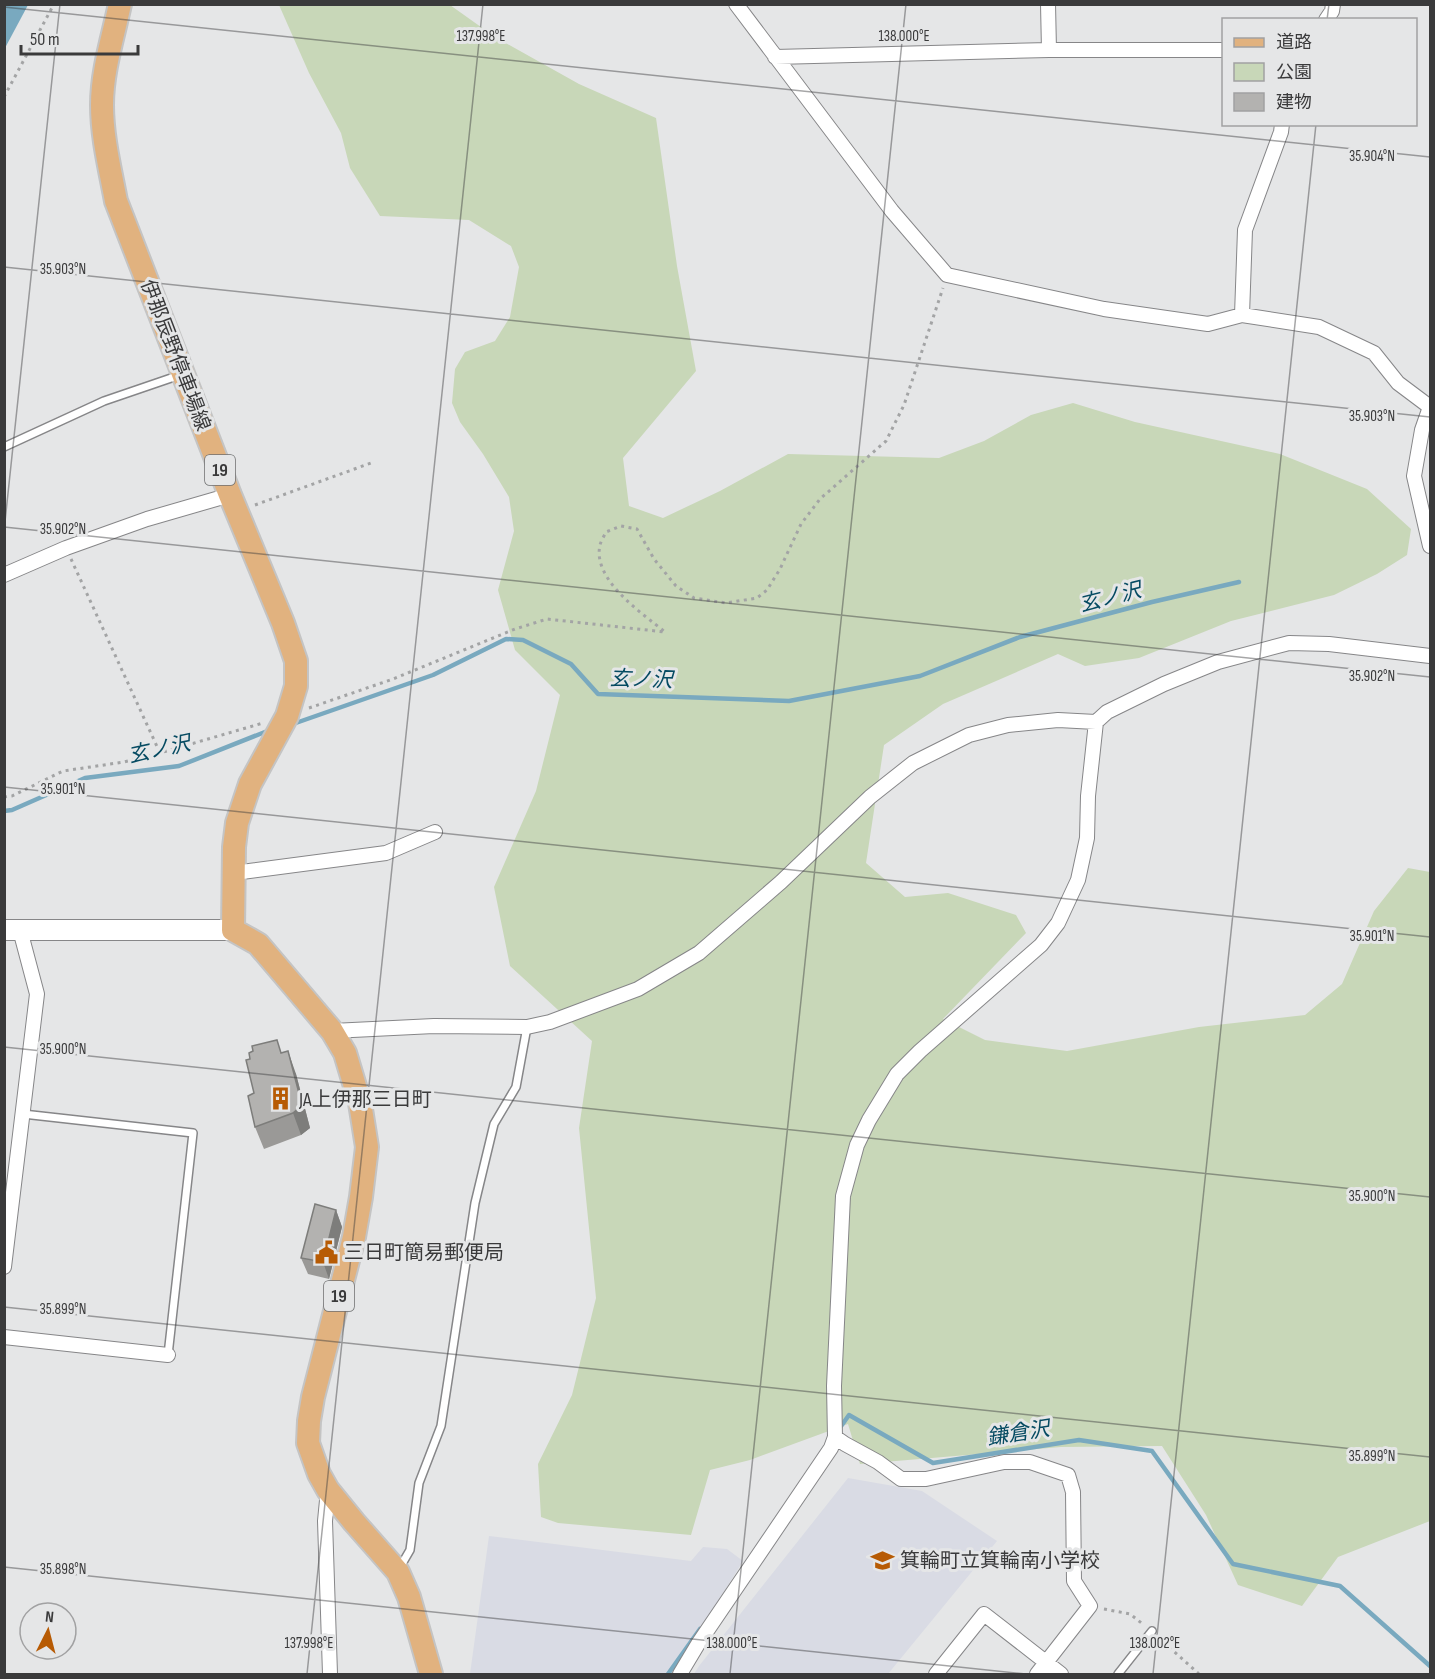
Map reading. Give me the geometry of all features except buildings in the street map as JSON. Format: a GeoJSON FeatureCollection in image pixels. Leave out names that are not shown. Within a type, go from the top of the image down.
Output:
{"type":"FeatureCollection","features":[{"type":"Feature","properties":{"kind":"main road","name":"伊那辰野停車場線"},"geometry":{"type":"LineString","coordinates":[[120,4],[107,62],[102,104],[107,157],[116,201],[296,661],[296,686],[287,716],[250,784],[237,823],[233,930]]}},
{"type":"Feature","properties":{"kind":"main road","name":"19"},"geometry":{"type":"LineString","coordinates":[[233,930],[258,944],[332,1031],[345,1053],[357,1093],[367,1147],[366,1166],[354,1237],[309,1421],[308,1443],[319,1474],[328,1490],[398,1572],[409,1597],[431,1674]]}},
{"type":"Feature","properties":{"kind":"street"},"geometry":{"type":"LineString","coordinates":[[736,4],[892,212],[947,275],[1104,309],[1208,324],[1242,315],[1319,327],[1374,353],[1398,383],[1431,407],[1422,430],[1414,476],[1431,546]]}},
{"type":"Feature","properties":{"kind":"street"},"geometry":{"type":"LineString","coordinates":[[1048,4],[1050,51]]}},
{"type":"Feature","properties":{"kind":"street"},"geometry":{"type":"LineString","coordinates":[[1327,18],[1333,4]]}},
{"type":"Feature","properties":{"kind":"street"},"geometry":{"type":"LineString","coordinates":[[775,57],[1222,50]]}},
{"type":"Feature","properties":{"kind":"street"},"geometry":{"type":"LineString","coordinates":[[1242,315],[1245,230],[1282,126]]}},
{"type":"Feature","properties":{"kind":"street"},"geometry":{"type":"LineString","coordinates":[[4,575],[66,548],[147,519],[233,503]]}},
{"type":"Feature","properties":{"kind":"street"},"geometry":{"type":"LineString","coordinates":[[681,1674],[698,1644],[831,1448],[835,1437],[834,1386],[843,1196],[857,1145],[869,1120],[897,1074],[1041,945],[1058,923],[1078,880],[1087,838],[1096,722],[1107,712],[1207,666],[1289,643],[1329,644],[1430,656]]}},
{"type":"Feature","properties":{"kind":"street"},"geometry":{"type":"LineString","coordinates":[[332,1031],[435,1026],[527,1027],[550,1022],[638,989],[699,953],[781,882],[870,797],[913,763],[969,735],[1008,725],[1058,720],[1096,722]]}},
{"type":"Feature","properties":{"kind":"street"},"geometry":{"type":"LineString","coordinates":[[234,873],[387,853],[435,832]]}},
{"type":"Feature","properties":{"kind":"street"},"geometry":{"type":"LineString","coordinates":[[4,1267],[37,994],[12,930],[233,930]]}},
{"type":"Feature","properties":{"kind":"street"},"geometry":{"type":"LineString","coordinates":[[4,1337],[168,1355]]}},
{"type":"Feature","properties":{"kind":"street"},"geometry":{"type":"LineString","coordinates":[[835,1437],[878,1462],[901,1479],[926,1479],[1004,1462],[1030,1462],[1068,1475],[1073,1492],[1074,1581],[1090,1606],[1042,1669]]}},
{"type":"Feature","properties":{"kind":"street"},"geometry":{"type":"LineString","coordinates":[[328,1490],[325,1521],[330,1674]]}},
{"type":"Feature","properties":{"kind":"street"},"geometry":{"type":"LineString","coordinates":[[936,1674],[984,1614],[1042,1669],[1061,1674]]}},
{"type":"Feature","properties":{"kind":"lane"},"geometry":{"type":"LineString","coordinates":[[4,447],[104,401],[184,373]]}},
{"type":"Feature","properties":{"kind":"lane"},"geometry":{"type":"LineString","coordinates":[[398,1572],[410,1550],[419,1483],[441,1426],[475,1203],[494,1124],[516,1087],[527,1027]]}},
{"type":"Feature","properties":{"kind":"lane"},"geometry":{"type":"LineString","coordinates":[[23,1114],[193,1133],[168,1355]]}},
{"type":"Feature","properties":{"kind":"lane"},"geometry":{"type":"LineString","coordinates":[[1118,1674],[1152,1631]]}},
{"type":"Feature","properties":{"kind":"path"},"geometry":{"type":"LineString","coordinates":[[4,97],[54,4]]}},
{"type":"Feature","properties":{"kind":"path"},"geometry":{"type":"LineString","coordinates":[[4,797],[12,796],[63,771],[124,762],[287,716],[393,679],[515,629],[547,619],[665,632],[621,595],[604,573],[600,561],[600,546],[606,532],[621,526],[637,529],[654,559],[676,586],[694,598],[726,603],[757,598],[766,590],[780,569],[801,525],[820,499],[886,441],[904,405],[947,275]]}},
{"type":"Feature","properties":{"kind":"path"},"geometry":{"type":"LineString","coordinates":[[233,503],[371,463]]}},
{"type":"Feature","properties":{"kind":"path"},"geometry":{"type":"LineString","coordinates":[[66,548],[160,753]]}},
{"type":"Feature","properties":{"kind":"shaded area","name":"箕輪町立箕輪南小学校"},"geometry":{"type":"Polygon","coordinates":[[[848,1478],[922,1491],[997,1541],[888,1674],[694,1674],[699,1666],[848,1478]]]}},
{"type":"Feature","properties":{"kind":"shaded area"},"geometry":{"type":"Polygon","coordinates":[[[489,1536],[691,1561],[703,1547],[727,1549],[743,1561],[673,1674],[470,1674],[489,1536]]]}},
{"type":"Feature","properties":{"kind":"green space"},"geometry":{"type":"Polygon","coordinates":[[[279,5],[450,5],[495,37],[579,84],[656,118],[677,266],[696,371],[623,458],[629,506],[663,518],[720,491],[788,454],[939,458],[984,441],[1031,415],[1073,403],[1135,422],[1280,454],[1367,489],[1411,529],[1407,555],[1377,574],[1334,595],[1231,621],[1139,658],[1085,666],[1058,654],[943,704],[884,745],[866,863],[905,897],[948,893],[1016,915],[1026,933],[943,1019],[985,1040],[1067,1051],[1199,1027],[1305,1015],[1342,984],[1374,911],[1408,868],[1430,872],[1430,1521],[1338,1557],[1302,1606],[1238,1585],[1206,1515],[1162,1446],[1061,1447],[860,1464],[848,1424],[750,1460],[710,1470],[691,1535],[558,1523],[541,1517],[538,1464],[572,1395],[596,1298],[579,1128],[592,1041],[510,966],[494,887],[536,791],[560,695],[515,650],[498,590],[514,531],[509,497],[460,422],[452,403],[455,369],[465,352],[495,341],[510,317],[519,267],[511,246],[469,220],[380,216],[350,168],[341,133],[309,73],[279,5]]]}},
{"type":"Feature","properties":{"kind":"water"},"geometry":{"type":"Polygon","coordinates":[[[4,5],[28,5],[5,48],[4,5]]]}},
{"type":"Feature","properties":{"kind":"waterway","name":"玄ノ沢"},"geometry":{"type":"LineString","coordinates":[[290,725],[433,675],[506,639],[523,640],[571,664],[598,694],[789,701],[920,676],[1020,637],[1239,582]]}},
{"type":"Feature","properties":{"kind":"waterway","name":"玄ノ沢"},"geometry":{"type":"LineString","coordinates":[[4,811],[12,810],[85,778],[179,766],[270,730]]}},
{"type":"Feature","properties":{"kind":"waterway","name":"鎌倉沢"},"geometry":{"type":"LineString","coordinates":[[839,1429],[849,1415],[933,1463],[1079,1440],[1152,1451],[1233,1564],[1340,1586],[1430,1666]]}},
{"type":"Feature","properties":{"kind":"waterway","name":"鎌倉沢"},"geometry":{"type":"LineString","coordinates":[[668,1674],[700,1629]]}},
{"type":"Feature","properties":{"kind":"place","name":"JA上伊那三日町"},"geometry":{"type":"Point","coordinates":[281,1099]}},
{"type":"Feature","properties":{"kind":"place","name":"三日町簡易郵便局"},"geometry":{"type":"Point","coordinates":[326,1252]}},
{"type":"Feature","properties":{"kind":"place","name":"箕輪町立箕輪南小学校"},"geometry":{"type":"Point","coordinates":[882,1560]}}]}
